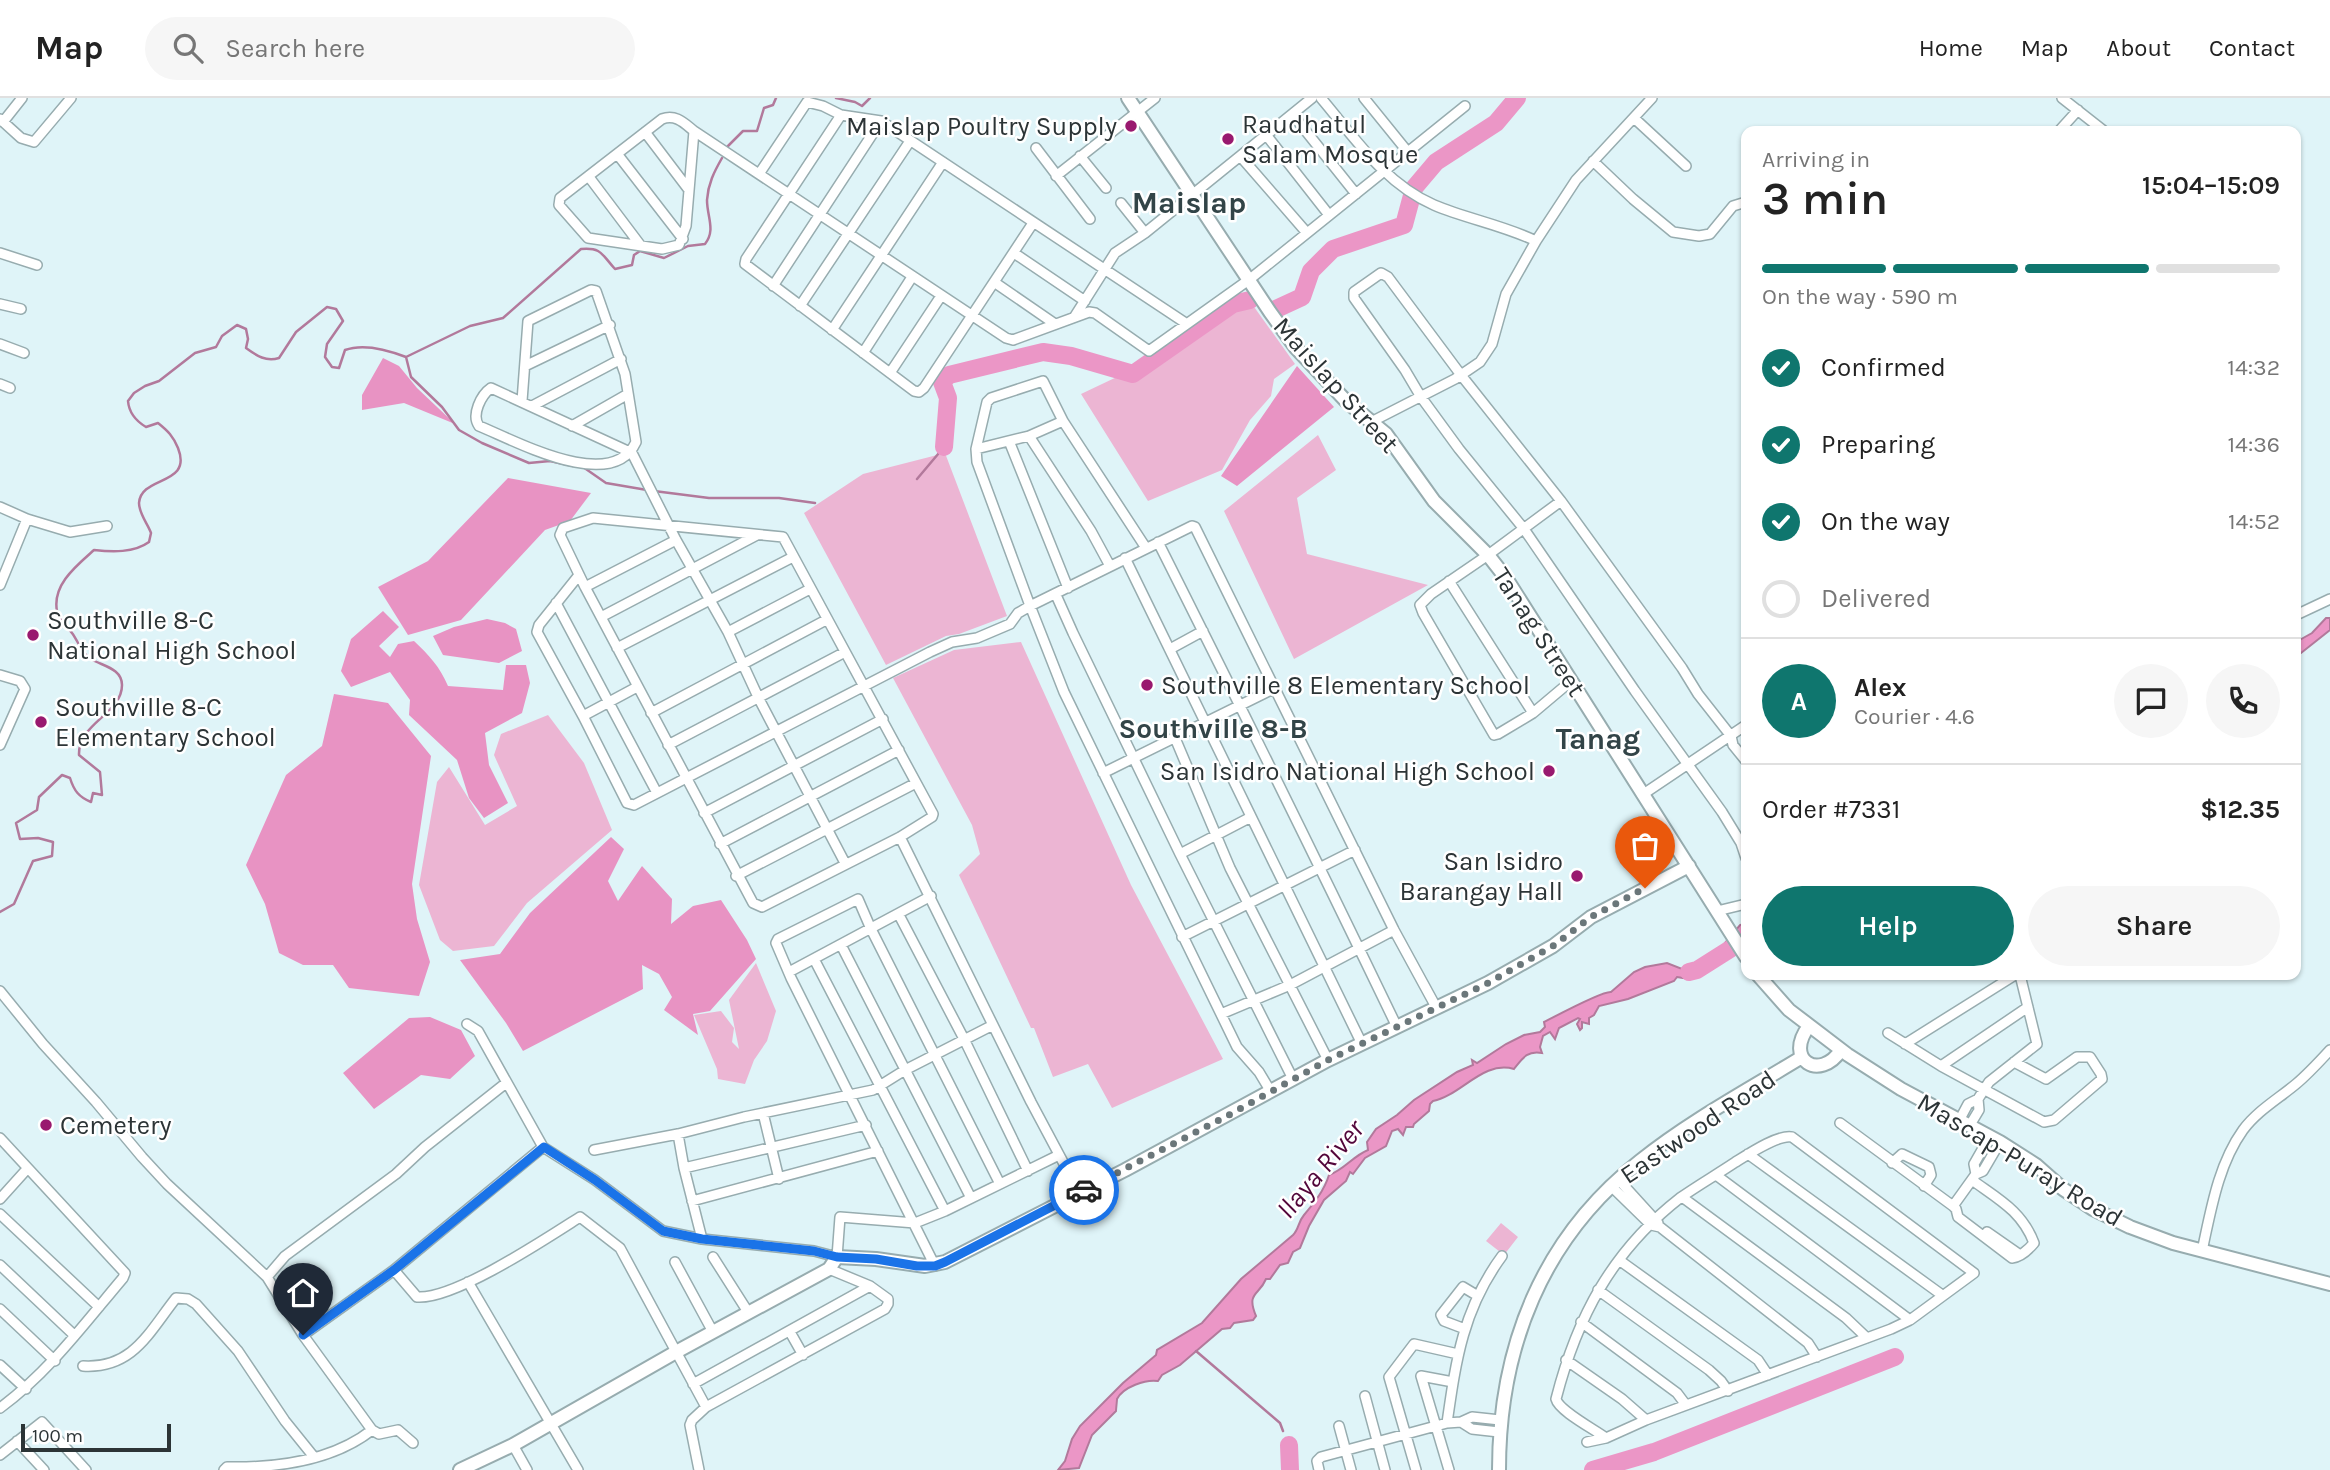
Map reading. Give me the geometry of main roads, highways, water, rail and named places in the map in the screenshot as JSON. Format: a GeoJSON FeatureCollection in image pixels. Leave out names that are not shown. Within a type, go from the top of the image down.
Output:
{"type":"FeatureCollection","features":[{"type":"Feature","properties":{"kind":"waterway"},"geometry":{"type":"LineString","coordinates":[[728,146],[743,131],[757,131],[764,108],[773,105],[776,98]]}},
{"type":"Feature","properties":{"kind":"waterway"},"geometry":{"type":"LineString","coordinates":[[836,98],[862,106],[870,98]]}},
{"type":"Feature","properties":{"kind":"waterway"},"geometry":{"type":"LineString","coordinates":[[1276,309],[1302,297],[1311,271],[1333,249],[1404,225],[1414,188],[1436,162],[1496,123],[1517,98]]}},
{"type":"Feature","properties":{"kind":"waterway"},"geometry":{"type":"LineString","coordinates":[[0,912],[14,904],[33,861],[52,856],[53,842],[38,838],[20,839],[16,823],[37,810],[39,797],[62,775],[70,778],[73,787],[87,800],[91,802],[93,793],[102,795],[100,772],[79,755],[85,735],[115,704],[120,695],[121,679],[111,668],[85,654],[59,617],[56,602],[67,577],[94,550],[130,550],[149,542],[151,533],[139,507],[142,494],[179,469],[181,460],[178,448],[170,434],[158,423],[146,427],[131,413],[128,401],[134,393],[159,381],[195,353],[216,347],[222,336],[237,325],[246,329],[246,348],[262,358],[274,359],[279,358],[296,332],[327,307],[336,309],[343,321],[327,344],[325,357],[332,367],[339,368],[345,350],[352,348],[376,348],[406,357],[470,326],[503,318],[581,249],[598,251],[615,269],[632,265],[634,255],[640,251],[664,258],[688,246],[705,244],[710,234],[707,200],[709,189],[722,158]]}},
{"type":"Feature","properties":{"kind":"waterway"},"geometry":{"type":"LineString","coordinates":[[944,447],[948,398],[942,382],[949,375],[1043,352],[1071,356],[1133,374],[1233,304],[1250,300]]}},
{"type":"Feature","properties":{"kind":"waterway"},"geometry":{"type":"LineString","coordinates":[[406,357],[411,377],[442,407],[459,430],[529,463],[550,461],[573,466]]}},
{"type":"Feature","properties":{"kind":"waterway"},"geometry":{"type":"LineString","coordinates":[[917,479],[944,447]]}},
{"type":"Feature","properties":{"kind":"waterway"},"geometry":{"type":"LineString","coordinates":[[583,467],[606,483],[647,490]]}},
{"type":"Feature","properties":{"kind":"waterway"},"geometry":{"type":"LineString","coordinates":[[654,491],[709,498],[779,498],[815,503]]}},
{"type":"Feature","properties":{"kind":"waterway","name":"Ilaya River"},"geometry":{"type":"LineString","coordinates":[[1689,972],[1697,970],[1741,942]]}},
{"type":"Feature","properties":{"kind":"waterway"},"geometry":{"type":"LineString","coordinates":[[1196,1351],[1280,1423],[1283,1431]]}},
{"type":"Feature","properties":{"kind":"waterway"},"geometry":{"type":"LineString","coordinates":[[1593,1470],[1654,1452],[1895,1357]]}},
{"type":"Feature","properties":{"kind":"waterway"},"geometry":{"type":"LineString","coordinates":[[1289,1445],[1290,1470]]}},
{"type":"Feature","properties":{"kind":"place","name":"Maislap Poultry Supply"},"geometry":{"type":"Point","coordinates":[1131,126]}},
{"type":"Feature","properties":{"kind":"place","name":"Raudhatul Salam Mosque"},"geometry":{"type":"Point","coordinates":[1228,139]}},
{"type":"Feature","properties":{"kind":"place","name":"Southville 8-C National High School"},"geometry":{"type":"Point","coordinates":[33,635]}},
{"type":"Feature","properties":{"kind":"place","name":"Southville 8 Elementary School"},"geometry":{"type":"Point","coordinates":[1147,685]}},
{"type":"Feature","properties":{"kind":"place","name":"Southville 8-C Elementary School"},"geometry":{"type":"Point","coordinates":[41,722]}},
{"type":"Feature","properties":{"kind":"place","name":"San Isidro National High School"},"geometry":{"type":"Point","coordinates":[1549,771]}},
{"type":"Feature","properties":{"kind":"place","name":"San Isidro Barangay Hall"},"geometry":{"type":"Point","coordinates":[1577,876]}},
{"type":"Feature","properties":{"kind":"place","name":"Cemetery"},"geometry":{"type":"Point","coordinates":[46,1125]}},
{"type":"Feature","properties":{"kind":"district","name":"Maislap"},"geometry":{"type":"Point","coordinates":[1189,203]}},
{"type":"Feature","properties":{"kind":"district","name":"Southville 8-B"},"geometry":{"type":"Point","coordinates":[1213,728]}},
{"type":"Feature","properties":{"kind":"district","name":"Tanag"},"geometry":{"type":"Point","coordinates":[1598,739]}}]}
